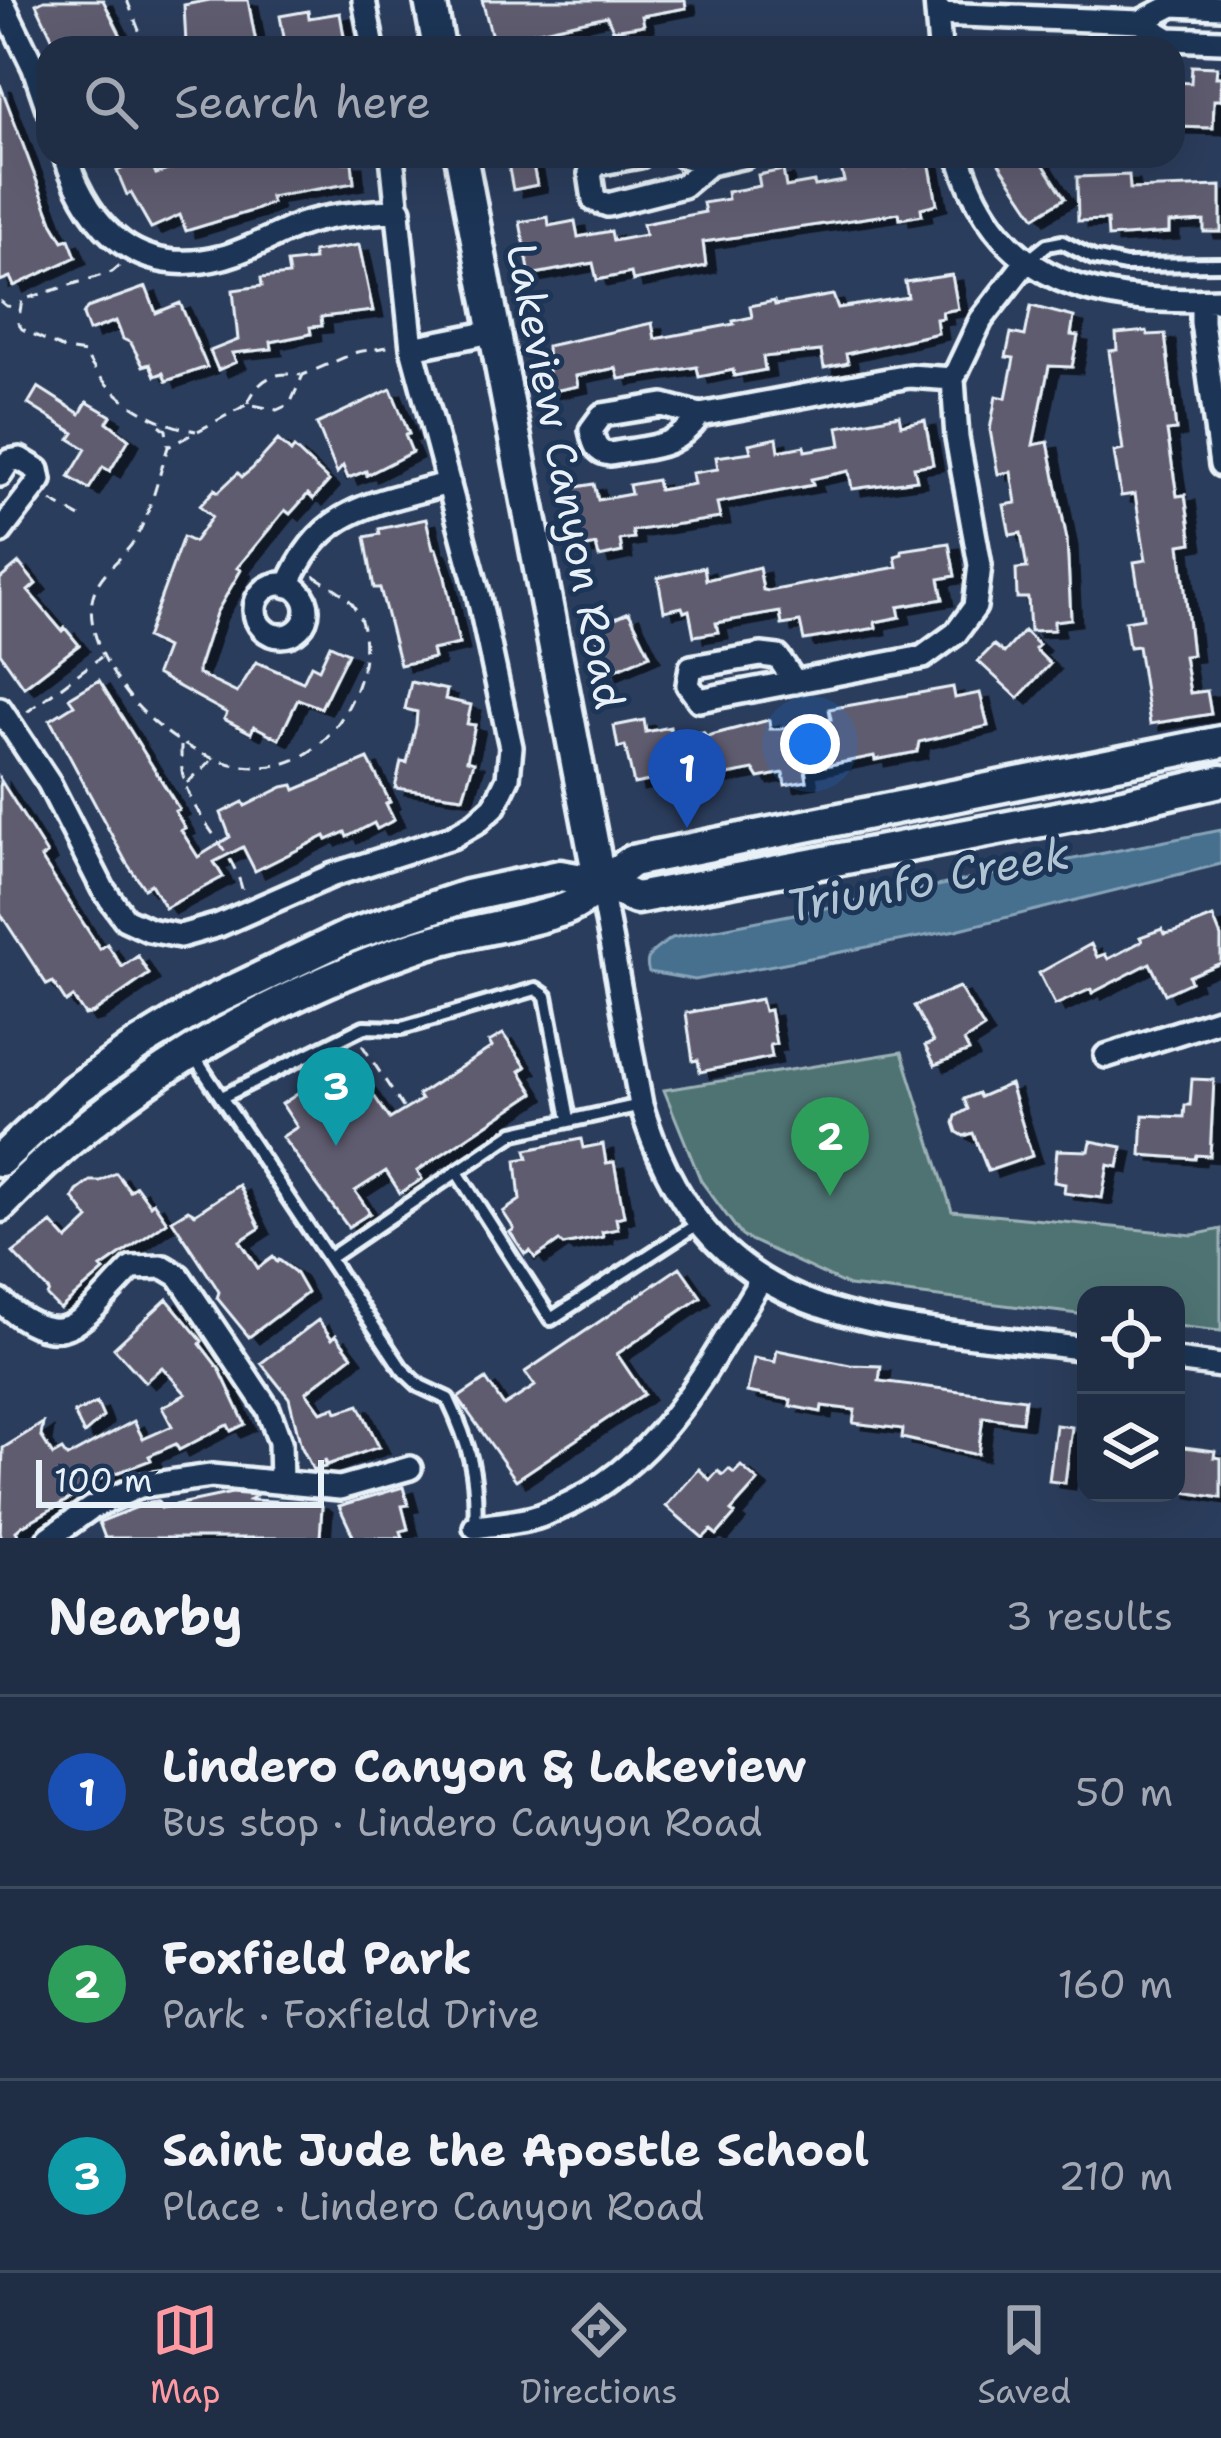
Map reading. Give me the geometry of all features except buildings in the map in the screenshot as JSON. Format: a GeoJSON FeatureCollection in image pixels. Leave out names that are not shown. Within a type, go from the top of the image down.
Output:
{"type":"FeatureCollection","features":[{"type":"Feature","properties":{"kind":"street"},"geometry":{"type":"LineString","coordinates":[[1,0],[36,81]]}},
{"type":"Feature","properties":{"kind":"street"},"geometry":{"type":"LineString","coordinates":[[364,0],[371,36]]}},
{"type":"Feature","properties":{"kind":"street"},"geometry":{"type":"LineString","coordinates":[[430,0],[438,36]]}},
{"type":"Feature","properties":{"kind":"street"},"geometry":{"type":"LineString","coordinates":[[1141,22],[1173,5],[1221,7]]}},
{"type":"Feature","properties":{"kind":"street"},"geometry":{"type":"LineString","coordinates":[[937,7],[1141,22],[1164,36]]}},
{"type":"Feature","properties":{"kind":"street"},"geometry":{"type":"LineString","coordinates":[[1185,40],[1221,41]]}},
{"type":"Feature","properties":{"kind":"street"},"geometry":{"type":"LineString","coordinates":[[70,168],[102,228],[130,250],[160,261],[195,263],[228,256],[302,224],[400,210]]}},
{"type":"Feature","properties":{"kind":"street"},"geometry":{"type":"LineString","coordinates":[[5,716],[49,783],[103,889],[125,919],[149,931],[180,936],[219,925],[333,874],[452,837],[494,807],[508,778],[511,748],[478,593],[412,348],[394,168]]}},
{"type":"Feature","properties":{"kind":"street","name":"Lakeview Canyon Road"},"geometry":{"type":"LineString","coordinates":[[463,168],[600,883]]}},
{"type":"Feature","properties":{"kind":"street"},"geometry":{"type":"LineString","coordinates":[[594,168],[590,173],[594,200],[608,205],[683,186],[704,168]]}},
{"type":"Feature","properties":{"kind":"street"},"geometry":{"type":"LineString","coordinates":[[964,168],[976,201],[1000,237],[1026,262],[1058,280],[1100,295],[1143,301],[1212,300],[1221,465]]}},
{"type":"Feature","properties":{"kind":"street"},"geometry":{"type":"LineString","coordinates":[[795,682],[923,657],[956,633],[975,607],[980,565],[957,438],[953,380],[981,320],[1026,262]]}},
{"type":"Feature","properties":{"kind":"street"},"geometry":{"type":"LineString","coordinates":[[412,348],[497,331]]}},
{"type":"Feature","properties":{"kind":"street"},"geometry":{"type":"LineString","coordinates":[[700,416],[909,376],[953,380]]}},
{"type":"Feature","properties":{"kind":"street"},"geometry":{"type":"LineString","coordinates":[[0,475],[9,461],[20,459],[38,470],[40,479],[0,532]]}},
{"type":"Feature","properties":{"kind":"street"},"geometry":{"type":"LineString","coordinates":[[292,575],[309,544],[329,525],[356,510],[449,483]]}},
{"type":"Feature","properties":{"kind":"street"},"geometry":{"type":"LineString","coordinates":[[0,1206],[93,1120],[191,1053],[281,1000],[417,946],[570,908],[632,861],[1221,742]]}},
{"type":"Feature","properties":{"kind":"street"},"geometry":{"type":"LineString","coordinates":[[0,1160],[74,1091],[205,1004],[347,936],[466,896],[560,876],[600,883],[636,898],[1093,811],[1221,781]]}},
{"type":"Feature","properties":{"kind":"street"},"geometry":{"type":"LineString","coordinates":[[600,883],[641,1105],[667,1175],[714,1242],[760,1281],[813,1305],[865,1319],[1077,1347]]}},
{"type":"Feature","properties":{"kind":"street"},"geometry":{"type":"LineString","coordinates":[[1106,1056],[1221,1018]]}},
{"type":"Feature","properties":{"kind":"street"},"geometry":{"type":"LineString","coordinates":[[0,1300],[23,1321],[43,1331],[61,1332],[132,1268],[164,1267],[178,1276],[268,1409],[280,1442],[281,1482]]}},
{"type":"Feature","properties":{"kind":"street"},"geometry":{"type":"LineString","coordinates":[[475,1527],[539,1517],[600,1484],[642,1454],[680,1414],[760,1281]]}},
{"type":"Feature","properties":{"kind":"street"},"geometry":{"type":"LineString","coordinates":[[1185,1361],[1221,1366]]}},
{"type":"Feature","properties":{"kind":"street"},"geometry":{"type":"LineString","coordinates":[[49,1538],[91,1508],[140,1486],[211,1476],[340,1489],[410,1468]]}},
{"type":"Feature","properties":{"kind":"lane"},"geometry":{"type":"LineString","coordinates":[[1026,262],[1047,245],[1062,242],[1094,258],[1125,265],[1221,264]]}},
{"type":"Feature","properties":{"kind":"lane"},"geometry":{"type":"LineString","coordinates":[[222,1097],[353,1030],[402,1028],[536,989],[546,996],[569,1119]]}},
{"type":"Feature","properties":{"kind":"lane"},"geometry":{"type":"LineString","coordinates":[[191,1053],[402,1369],[420,1386],[448,1399],[478,1485],[475,1527]]}},
{"type":"Feature","properties":{"kind":"lane"},"geometry":{"type":"LineString","coordinates":[[331,1257],[514,1133],[641,1105]]}},
{"type":"Feature","properties":{"kind":"lane"},"geometry":{"type":"LineString","coordinates":[[457,1172],[551,1319],[699,1223]]}},
{"type":"Feature","properties":{"kind":"path"},"geometry":{"type":"LineString","coordinates":[[127,0],[141,36]]}},
{"type":"Feature","properties":{"kind":"path"},"geometry":{"type":"LineString","coordinates":[[130,250],[112,272],[54,288],[18,307],[22,329],[66,350],[85,353],[93,372],[166,430],[168,447],[133,543],[102,576],[92,599],[103,656],[143,712],[181,745],[214,759],[263,766],[310,752],[337,724],[364,659],[359,618],[346,597],[292,575]]}},
{"type":"Feature","properties":{"kind":"path"},"geometry":{"type":"LineString","coordinates":[[0,301],[18,307]]}},
{"type":"Feature","properties":{"kind":"path"},"geometry":{"type":"LineString","coordinates":[[248,404],[253,391],[272,375],[303,375],[357,352],[395,345],[412,348]]}},
{"type":"Feature","properties":{"kind":"path"},"geometry":{"type":"LineString","coordinates":[[168,447],[248,404],[277,410],[290,404],[303,375]]}},
{"type":"Feature","properties":{"kind":"path"},"geometry":{"type":"LineString","coordinates":[[154,420],[198,431]]}},
{"type":"Feature","properties":{"kind":"path"},"geometry":{"type":"LineString","coordinates":[[35,489],[82,518]]}},
{"type":"Feature","properties":{"kind":"path"},"geometry":{"type":"LineString","coordinates":[[128,538],[133,543]]}},
{"type":"Feature","properties":{"kind":"path"},"geometry":{"type":"LineString","coordinates":[[5,716],[103,656]]}},
{"type":"Feature","properties":{"kind":"path"},"geometry":{"type":"LineString","coordinates":[[181,745],[186,784],[238,871],[251,909]]}},
{"type":"Feature","properties":{"kind":"path"},"geometry":{"type":"LineString","coordinates":[[186,784],[214,759]]}},
{"type":"Feature","properties":{"kind":"path"},"geometry":{"type":"LineString","coordinates":[[353,1030],[404,1109]]}},
{"type":"Feature","properties":{"kind":"green space"},"geometry":{"type":"Polygon","coordinates":[[[902,1052],[952,1211],[1193,1235],[1221,1229],[1221,1331],[1185,1327],[1185,1286],[1077,1286],[1077,1314],[849,1286],[742,1236],[701,1181],[664,1090],[902,1052]]]}},
{"type":"Feature","properties":{"kind":"water"},"geometry":{"type":"Polygon","coordinates":[[[1221,830],[1221,864],[956,930],[695,980],[649,972],[647,966],[653,952],[672,938],[1221,830]]]}},
{"type":"Feature","properties":{"kind":"place","name":"Lindero Canyon & Lakeview"},"geometry":{"type":"Point","coordinates":[687,828]}},
{"type":"Feature","properties":{"kind":"place","name":"Saint Jude the Apostle School"},"geometry":{"type":"Point","coordinates":[336,1146]}},
{"type":"Feature","properties":{"kind":"place","name":"Foxfield Park"},"geometry":{"type":"Point","coordinates":[830,1196]}},
{"type":"Feature","properties":{"kind":"water label","name":"Triunfo Creek"},"geometry":{"type":"Point","coordinates":[928,879]}}]}
